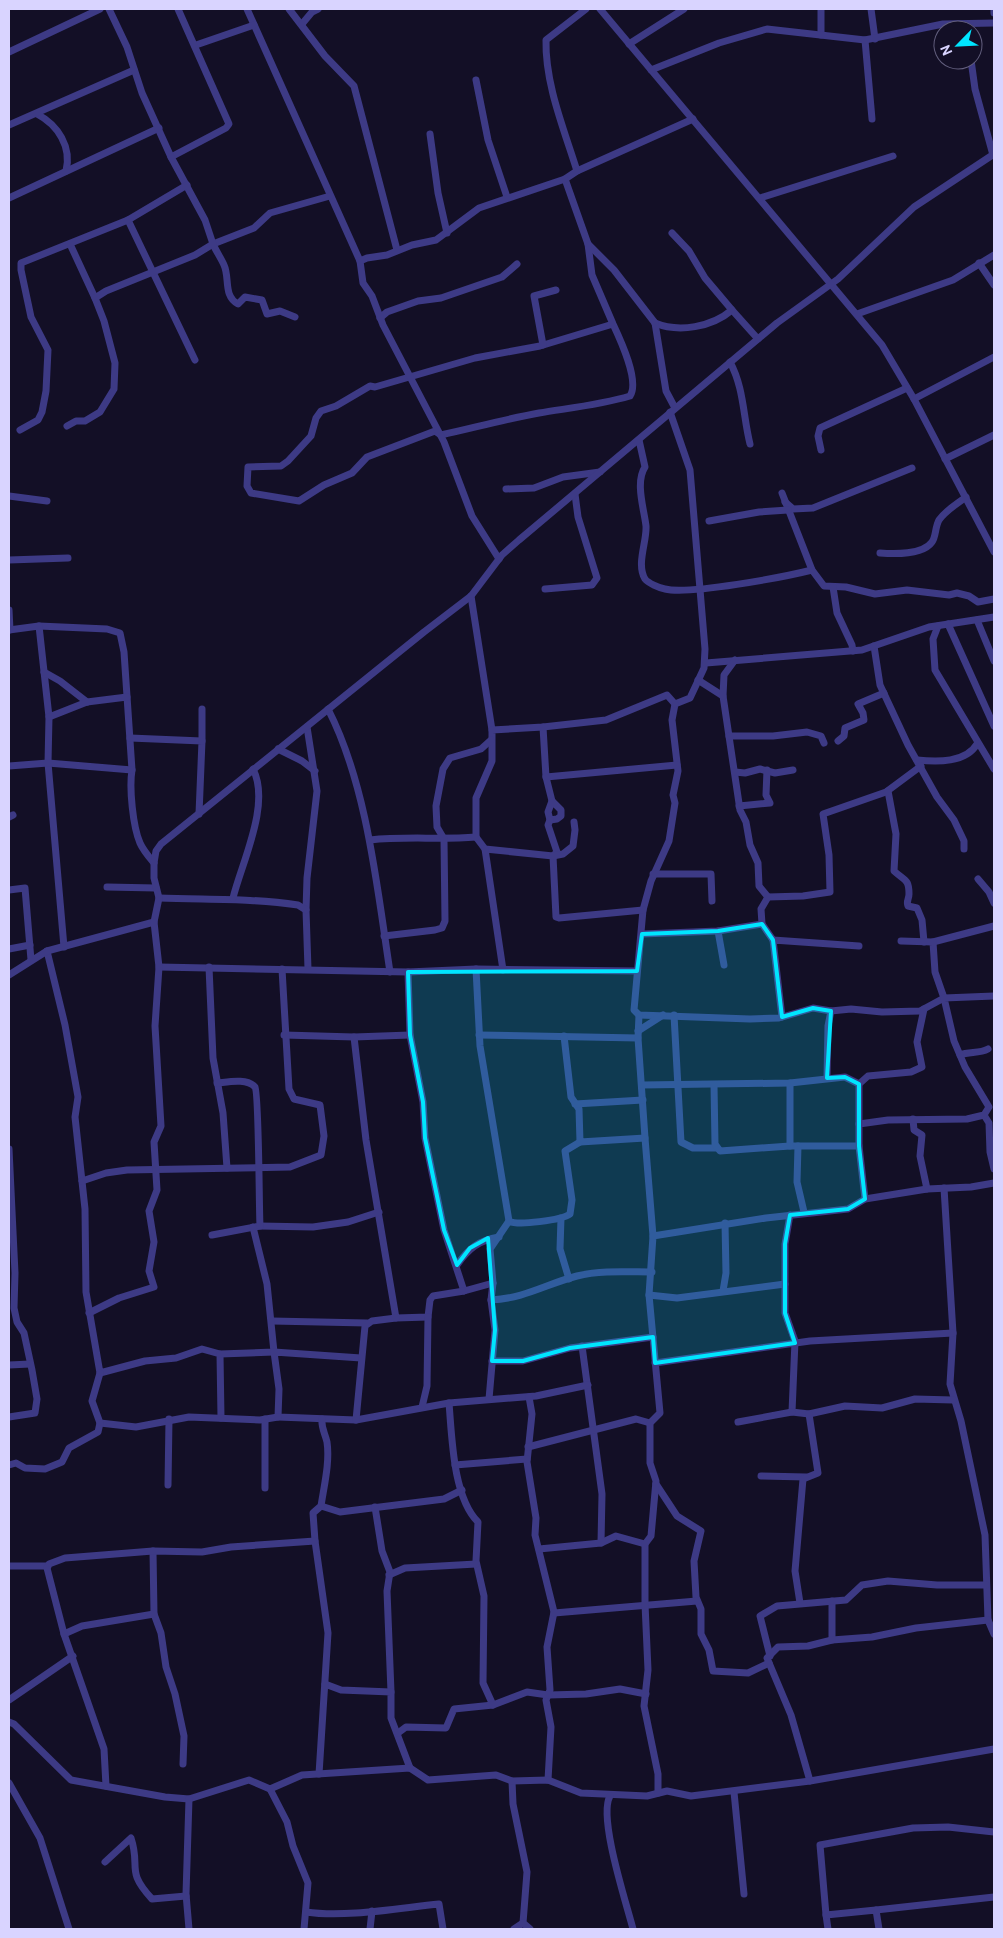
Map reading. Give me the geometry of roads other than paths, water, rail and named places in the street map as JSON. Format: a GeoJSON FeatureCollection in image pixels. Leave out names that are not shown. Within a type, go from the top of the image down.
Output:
{"type":"FeatureCollection","features":[{"type":"Feature","properties":{"kind":"street"},"geometry":{"type":"LineString","coordinates":[[9,52],[100,9]]}},
{"type":"Feature","properties":{"kind":"street"},"geometry":{"type":"LineString","coordinates":[[109,9],[127,47],[134,70],[171,156],[205,220],[213,244],[224,265],[230,296],[238,304],[245,297],[262,300],[267,314],[280,311],[295,317]]}},
{"type":"Feature","properties":{"kind":"street"},"geometry":{"type":"LineString","coordinates":[[171,156],[226,128],[229,124],[196,45],[178,9]]}},
{"type":"Feature","properties":{"kind":"street"},"geometry":{"type":"LineString","coordinates":[[247,9],[360,262],[363,283],[372,296],[380,318],[441,435],[472,516],[499,559]]}},
{"type":"Feature","properties":{"kind":"street"},"geometry":{"type":"LineString","coordinates":[[289,9],[325,56],[354,86],[397,250]]}},
{"type":"Feature","properties":{"kind":"street"},"geometry":{"type":"LineString","coordinates":[[302,24],[312,12],[318,9]]}},
{"type":"Feature","properties":{"kind":"street"},"geometry":{"type":"LineString","coordinates":[[577,171],[557,108],[546,53],[546,40],[586,9]]}},
{"type":"Feature","properties":{"kind":"street"},"geometry":{"type":"LineString","coordinates":[[600,9],[882,345],[914,399],[994,552]]}},
{"type":"Feature","properties":{"kind":"street"},"geometry":{"type":"LineString","coordinates":[[629,44],[684,9]]}},
{"type":"Feature","properties":{"kind":"street"},"geometry":{"type":"LineString","coordinates":[[821,9],[821,35]]}},
{"type":"Feature","properties":{"kind":"street"},"geometry":{"type":"LineString","coordinates":[[871,9],[875,38]]}},
{"type":"Feature","properties":{"kind":"street"},"geometry":{"type":"LineString","coordinates":[[196,45],[254,25]]}},
{"type":"Feature","properties":{"kind":"street"},"geometry":{"type":"LineString","coordinates":[[651,70],[719,43],[767,29],[865,40],[933,26]]}},
{"type":"Feature","properties":{"kind":"street"},"geometry":{"type":"LineString","coordinates":[[865,40],[872,119]]}},
{"type":"Feature","properties":{"kind":"street"},"geometry":{"type":"LineString","coordinates":[[9,126],[134,70]]}},
{"type":"Feature","properties":{"kind":"street"},"geometry":{"type":"LineString","coordinates":[[89,1314],[119,1298],[154,1288],[149,1271],[154,1242],[149,1211],[157,1190],[154,1170],[154,1142],[161,1126],[155,1026],[159,967],[154,922],[159,898],[156,888],[154,863],[156,851],[161,844],[253,769],[471,596],[499,559],[758,338],[832,284],[914,207],[994,155],[975,89],[973,70]]}},
{"type":"Feature","properties":{"kind":"street"},"geometry":{"type":"LineString","coordinates":[[476,80],[488,140],[507,197]]}},
{"type":"Feature","properties":{"kind":"street"},"geometry":{"type":"LineString","coordinates":[[37,114],[51,125],[66,143],[68,155],[66,171]]}},
{"type":"Feature","properties":{"kind":"street"},"geometry":{"type":"LineString","coordinates":[[360,262],[367,258],[387,255],[397,250],[436,240],[447,233],[468,214],[507,197],[565,179],[577,171],[693,120]]}},
{"type":"Feature","properties":{"kind":"street"},"geometry":{"type":"LineString","coordinates":[[9,198],[66,171],[113,152],[159,128]]}},
{"type":"Feature","properties":{"kind":"street"},"geometry":{"type":"LineString","coordinates":[[430,134],[438,193],[447,233]]}},
{"type":"Feature","properties":{"kind":"street"},"geometry":{"type":"LineString","coordinates":[[760,198],[893,156]]}},
{"type":"Feature","properties":{"kind":"street"},"geometry":{"type":"LineString","coordinates":[[565,179],[588,244],[592,274],[613,324],[633,384],[630,396],[441,435],[435,431],[367,457],[352,473],[324,485],[299,501],[251,494],[247,486],[248,467],[281,466],[288,462],[311,436],[316,418],[322,411],[336,406],[370,386],[375,387],[410,378],[475,358],[543,345],[613,324]]}},
{"type":"Feature","properties":{"kind":"street"},"geometry":{"type":"LineString","coordinates":[[20,430],[38,420],[42,412],[46,392],[48,350],[31,317],[22,262],[128,220],[187,185]]}},
{"type":"Feature","properties":{"kind":"street"},"geometry":{"type":"LineString","coordinates":[[95,298],[106,291],[195,255],[213,244],[254,228],[270,214],[330,196]]}},
{"type":"Feature","properties":{"kind":"street"},"geometry":{"type":"LineString","coordinates":[[128,220],[195,360]]}},
{"type":"Feature","properties":{"kind":"street"},"geometry":{"type":"LineString","coordinates":[[672,233],[689,251],[705,278],[758,338]]}},
{"type":"Feature","properties":{"kind":"street"},"geometry":{"type":"LineString","coordinates":[[67,426],[76,421],[85,421],[100,412],[114,389],[115,363],[104,322],[95,298],[70,244]]}},
{"type":"Feature","properties":{"kind":"street"},"geometry":{"type":"LineString","coordinates":[[588,244],[614,270],[655,323],[666,391],[690,470],[706,663],[690,698],[675,704]]}},
{"type":"Feature","properties":{"kind":"street"},"geometry":{"type":"LineString","coordinates":[[857,314],[953,280],[979,262],[994,255]]}},
{"type":"Feature","properties":{"kind":"street"},"geometry":{"type":"LineString","coordinates":[[979,262],[994,286]]}},
{"type":"Feature","properties":{"kind":"street"},"geometry":{"type":"LineString","coordinates":[[380,318],[387,312],[418,301],[442,298],[502,277],[517,264]]}},
{"type":"Feature","properties":{"kind":"street"},"geometry":{"type":"LineString","coordinates":[[543,345],[534,296],[556,290]]}},
{"type":"Feature","properties":{"kind":"street"},"geometry":{"type":"LineString","coordinates":[[655,323],[667,328],[686,328],[711,321],[732,310]]}},
{"type":"Feature","properties":{"kind":"street"},"geometry":{"type":"LineString","coordinates":[[914,399],[994,357]]}},
{"type":"Feature","properties":{"kind":"street"},"geometry":{"type":"LineString","coordinates":[[730,362],[742,391],[743,411],[750,444]]}},
{"type":"Feature","properties":{"kind":"street"},"geometry":{"type":"LineString","coordinates":[[822,450],[818,436],[820,428],[907,388]]}},
{"type":"Feature","properties":{"kind":"street"},"geometry":{"type":"LineString","coordinates":[[945,459],[994,436]]}},
{"type":"Feature","properties":{"kind":"street"},"geometry":{"type":"LineString","coordinates":[[639,440],[645,467],[641,473],[642,513],[646,526],[642,568],[644,578],[648,582],[665,589],[700,588],[812,570]]}},
{"type":"Feature","properties":{"kind":"street"},"geometry":{"type":"LineString","coordinates":[[785,502],[794,509],[813,508],[912,468]]}},
{"type":"Feature","properties":{"kind":"street"},"geometry":{"type":"LineString","coordinates":[[506,488],[534,488],[562,477],[602,471]]}},
{"type":"Feature","properties":{"kind":"street"},"geometry":{"type":"LineString","coordinates":[[782,493],[812,570],[820,583],[833,588],[846,587],[875,594],[907,590],[948,595],[957,593],[969,596],[978,602],[994,599]]}},
{"type":"Feature","properties":{"kind":"street"},"geometry":{"type":"LineString","coordinates":[[545,589],[592,585],[597,578],[578,517],[575,494]]}},
{"type":"Feature","properties":{"kind":"street"},"geometry":{"type":"LineString","coordinates":[[9,496],[47,502]]}},
{"type":"Feature","properties":{"kind":"street"},"geometry":{"type":"LineString","coordinates":[[880,553],[903,554],[928,546],[933,542],[938,522],[947,511],[966,497]]}},
{"type":"Feature","properties":{"kind":"street"},"geometry":{"type":"LineString","coordinates":[[709,521],[759,512],[788,510]]}},
{"type":"Feature","properties":{"kind":"street"},"geometry":{"type":"LineString","coordinates":[[9,560],[68,558]]}},
{"type":"Feature","properties":{"kind":"street"},"geometry":{"type":"LineString","coordinates":[[833,588],[837,613],[852,644],[853,651]]}},
{"type":"Feature","properties":{"kind":"street"},"geometry":{"type":"LineString","coordinates":[[471,596],[482,677],[492,730],[492,761],[476,798],[476,837],[485,849],[503,970]]}},
{"type":"Feature","properties":{"kind":"street"},"geometry":{"type":"LineString","coordinates":[[9,610],[10,630],[66,625],[107,629],[120,633],[124,652],[132,770],[130,786],[136,831],[140,845],[154,863]]}},
{"type":"Feature","properties":{"kind":"street"},"geometry":{"type":"LineString","coordinates":[[706,663],[853,651],[938,626],[994,617]]}},
{"type":"Feature","properties":{"kind":"street"},"geometry":{"type":"LineString","coordinates":[[977,620],[994,660]]}},
{"type":"Feature","properties":{"kind":"street"},"geometry":{"type":"LineString","coordinates":[[948,624],[994,726]]}},
{"type":"Feature","properties":{"kind":"street"},"geometry":{"type":"LineString","coordinates":[[39,626],[49,717],[48,763],[64,947]]}},
{"type":"Feature","properties":{"kind":"street"},"geometry":{"type":"LineString","coordinates":[[938,626],[933,639],[935,670],[994,769]]}},
{"type":"Feature","properties":{"kind":"street"},"geometry":{"type":"LineString","coordinates":[[874,646],[880,685],[937,797],[954,820],[964,841],[964,849]]}},
{"type":"Feature","properties":{"kind":"street"},"geometry":{"type":"LineString","coordinates":[[735,660],[724,675],[723,696],[740,806],[746,822],[750,845],[758,863],[760,886],[768,898]]}},
{"type":"Feature","properties":{"kind":"street"},"geometry":{"type":"LineString","coordinates":[[44,672],[60,681],[87,702]]}},
{"type":"Feature","properties":{"kind":"street"},"geometry":{"type":"LineString","coordinates":[[698,680],[723,696]]}},
{"type":"Feature","properties":{"kind":"street"},"geometry":{"type":"LineString","coordinates":[[838,742],[844,736],[845,728],[864,720],[863,712],[858,704],[884,693]]}},
{"type":"Feature","properties":{"kind":"street"},"geometry":{"type":"LineString","coordinates":[[492,730],[606,720],[667,694],[675,704],[672,720],[677,765],[676,784],[673,795],[675,803],[669,841],[654,874],[643,910],[634,1010],[639,1015],[663,1014],[750,1019],[782,1017],[813,1008],[831,1011],[851,1009],[882,1012],[920,1011],[944,998],[994,996]]}},
{"type":"Feature","properties":{"kind":"street"},"geometry":{"type":"LineString","coordinates":[[49,717],[87,702],[127,697]]}},
{"type":"Feature","properties":{"kind":"street"},"geometry":{"type":"LineString","coordinates":[[199,814],[202,709]]}},
{"type":"Feature","properties":{"kind":"street"},"geometry":{"type":"LineString","coordinates":[[328,709],[341,734],[370,840],[390,972]]}},
{"type":"Feature","properties":{"kind":"street"},"geometry":{"type":"LineString","coordinates":[[306,727],[317,791],[306,910],[308,969]]}},
{"type":"Feature","properties":{"kind":"street"},"geometry":{"type":"LineString","coordinates":[[543,727],[546,777],[552,801],[561,810],[561,816],[557,820],[550,820]]}},
{"type":"Feature","properties":{"kind":"street"},"geometry":{"type":"LineString","coordinates":[[730,736],[773,736],[807,732],[821,736],[824,743]]}},
{"type":"Feature","properties":{"kind":"street"},"geometry":{"type":"LineString","coordinates":[[130,738],[202,741]]}},
{"type":"Feature","properties":{"kind":"street"},"geometry":{"type":"LineString","coordinates":[[384,936],[427,932],[442,928],[445,921],[444,839],[437,827],[436,806],[443,769],[450,758],[481,750],[491,740]]}},
{"type":"Feature","properties":{"kind":"street"},"geometry":{"type":"LineString","coordinates":[[768,898],[830,892],[829,855],[823,814],[888,791],[919,763],[952,759],[970,754],[978,744]]}},
{"type":"Feature","properties":{"kind":"street"},"geometry":{"type":"LineString","coordinates":[[278,749],[302,761],[315,772]]}},
{"type":"Feature","properties":{"kind":"street"},"geometry":{"type":"LineString","coordinates":[[9,766],[48,763],[132,770]]}},
{"type":"Feature","properties":{"kind":"street"},"geometry":{"type":"LineString","coordinates":[[546,777],[677,765]]}},
{"type":"Feature","properties":{"kind":"street"},"geometry":{"type":"LineString","coordinates":[[233,898],[258,811],[259,783],[253,769]]}},
{"type":"Feature","properties":{"kind":"street"},"geometry":{"type":"LineString","coordinates":[[735,772],[745,773],[760,769],[775,773],[793,770]]}},
{"type":"Feature","properties":{"kind":"street"},"geometry":{"type":"LineString","coordinates":[[740,806],[770,803],[766,794],[767,770]]}},
{"type":"Feature","properties":{"kind":"street"},"geometry":{"type":"LineString","coordinates":[[888,791],[896,834],[894,871],[907,881],[910,888],[906,901],[908,906],[917,908],[920,914],[924,942]]}},
{"type":"Feature","properties":{"kind":"street"},"geometry":{"type":"LineString","coordinates":[[552,801],[548,812],[550,820],[548,825],[557,852],[553,856],[556,917],[643,910]]}},
{"type":"Feature","properties":{"kind":"street"},"geometry":{"type":"LineString","coordinates":[[485,849],[553,856],[563,854],[573,846],[574,822]]}},
{"type":"Feature","properties":{"kind":"street"},"geometry":{"type":"LineString","coordinates":[[370,840],[398,837],[444,839],[476,837]]}},
{"type":"Feature","properties":{"kind":"street"},"geometry":{"type":"LineString","coordinates":[[654,874],[712,874],[712,901]]}},
{"type":"Feature","properties":{"kind":"street"},"geometry":{"type":"LineString","coordinates":[[978,879],[989,892],[994,903]]}},
{"type":"Feature","properties":{"kind":"street"},"geometry":{"type":"LineString","coordinates":[[9,890],[25,888],[31,960]]}},
{"type":"Feature","properties":{"kind":"street"},"geometry":{"type":"LineString","coordinates":[[108,888],[156,888]]}},
{"type":"Feature","properties":{"kind":"street"},"geometry":{"type":"LineString","coordinates":[[159,898],[209,900],[233,898],[298,905],[306,910]]}},
{"type":"Feature","properties":{"kind":"street"},"geometry":{"type":"LineString","coordinates":[[768,898],[761,909],[762,924],[773,940],[782,1017]]}},
{"type":"Feature","properties":{"kind":"street"},"geometry":{"type":"LineString","coordinates":[[9,975],[47,951],[154,922]]}},
{"type":"Feature","properties":{"kind":"street"},"geometry":{"type":"LineString","coordinates":[[642,934],[718,932],[762,924]]}},
{"type":"Feature","properties":{"kind":"street"},"geometry":{"type":"LineString","coordinates":[[901,941],[933,942],[994,926]]}},
{"type":"Feature","properties":{"kind":"street"},"geometry":{"type":"LineString","coordinates":[[718,932],[724,965]]}},
{"type":"Feature","properties":{"kind":"street"},"geometry":{"type":"LineString","coordinates":[[773,940],[859,946]]}},
{"type":"Feature","properties":{"kind":"street"},"geometry":{"type":"LineString","coordinates":[[859,1124],[913,1119],[967,1119],[984,1115],[992,1106],[965,1067],[960,1055],[935,972],[933,942]]}},
{"type":"Feature","properties":{"kind":"street"},"geometry":{"type":"LineString","coordinates":[[9,949],[30,945]]}},
{"type":"Feature","properties":{"kind":"street"},"geometry":{"type":"LineString","coordinates":[[9,1465],[16,1463],[25,1468],[45,1469],[62,1462],[69,1448],[98,1432],[100,1424],[92,1401],[100,1373],[86,1292],[85,1209],[75,1117],[78,1097],[65,1025],[47,951]]}},
{"type":"Feature","properties":{"kind":"street"},"geometry":{"type":"LineString","coordinates":[[159,967],[390,972],[476,969],[638,972]]}},
{"type":"Feature","properties":{"kind":"street"},"geometry":{"type":"LineString","coordinates":[[209,967],[213,1058],[225,1134],[227,1168]]}},
{"type":"Feature","properties":{"kind":"street"},"geometry":{"type":"LineString","coordinates":[[82,1181],[106,1173],[258,1166],[290,1167],[321,1155],[324,1143],[320,1106],[294,1098],[290,1089],[284,1035],[282,969]]}},
{"type":"Feature","properties":{"kind":"street"},"geometry":{"type":"LineString","coordinates":[[476,969],[479,1035],[509,1221],[490,1252],[493,1282],[491,1300],[495,1330],[489,1399]]}},
{"type":"Feature","properties":{"kind":"street"},"geometry":{"type":"LineString","coordinates":[[408,972],[410,1035],[423,1102],[425,1138],[444,1230],[464,1291]]}},
{"type":"Feature","properties":{"kind":"street"},"geometry":{"type":"LineString","coordinates":[[866,1199],[859,1146],[859,1084],[868,1076],[910,1072],[922,1067],[917,1042],[924,1009]]}},
{"type":"Feature","properties":{"kind":"street"},"geometry":{"type":"LineString","coordinates":[[827,1078],[828,1026],[831,1011]]}},
{"type":"Feature","properties":{"kind":"street"},"geometry":{"type":"LineString","coordinates":[[479,1035],[638,1035],[663,1014]]}},
{"type":"Feature","properties":{"kind":"street"},"geometry":{"type":"LineString","coordinates":[[639,1015],[638,1035],[653,1236],[649,1295],[660,1412],[650,1423],[650,1463],[655,1483],[651,1536],[645,1544],[648,1670],[644,1706],[658,1774],[658,1793]]}},
{"type":"Feature","properties":{"kind":"street"},"geometry":{"type":"LineString","coordinates":[[674,1015],[681,1142],[693,1148],[717,1148],[720,1151],[794,1146],[859,1146]]}},
{"type":"Feature","properties":{"kind":"street"},"geometry":{"type":"LineString","coordinates":[[284,1035],[354,1037],[410,1035]]}},
{"type":"Feature","properties":{"kind":"street"},"geometry":{"type":"LineString","coordinates":[[564,1036],[571,1097],[580,1112],[580,1142]]}},
{"type":"Feature","properties":{"kind":"street"},"geometry":{"type":"LineString","coordinates":[[354,1037],[366,1140],[396,1318]]}},
{"type":"Feature","properties":{"kind":"street"},"geometry":{"type":"LineString","coordinates":[[960,1055],[982,1053],[988,1049]]}},
{"type":"Feature","properties":{"kind":"street"},"geometry":{"type":"LineString","coordinates":[[642,1085],[790,1083],[845,1077],[859,1084]]}},
{"type":"Feature","properties":{"kind":"street"},"geometry":{"type":"LineString","coordinates":[[217,1083],[242,1082],[253,1085],[256,1089],[259,1113],[256,1227],[267,1284],[280,1389],[278,1418]]}},
{"type":"Feature","properties":{"kind":"street"},"geometry":{"type":"LineString","coordinates":[[790,1083],[794,1146],[804,1212]]}},
{"type":"Feature","properties":{"kind":"street"},"geometry":{"type":"LineString","coordinates":[[714,1085],[715,1144],[717,1148]]}},
{"type":"Feature","properties":{"kind":"street"},"geometry":{"type":"LineString","coordinates":[[575,1104],[643,1100]]}},
{"type":"Feature","properties":{"kind":"street"},"geometry":{"type":"LineString","coordinates":[[984,1115],[989,1123],[991,1133],[990,1152],[994,1168]]}},
{"type":"Feature","properties":{"kind":"street"},"geometry":{"type":"LineString","coordinates":[[913,1119],[914,1130],[922,1135],[920,1156],[927,1189]]}},
{"type":"Feature","properties":{"kind":"street"},"geometry":{"type":"LineString","coordinates":[[509,1221],[515,1224],[561,1218],[570,1214],[572,1200],[565,1152],[568,1148],[580,1142],[645,1138]]}},
{"type":"Feature","properties":{"kind":"street"},"geometry":{"type":"LineString","coordinates":[[9,1148],[11,1160],[10,1211],[14,1308],[17,1322],[24,1333],[37,1399],[36,1413],[9,1417]]}},
{"type":"Feature","properties":{"kind":"street"},"geometry":{"type":"LineString","coordinates":[[653,1236],[725,1223],[804,1212],[848,1209],[866,1199],[927,1189],[972,1187],[994,1183]]}},
{"type":"Feature","properties":{"kind":"street"},"geometry":{"type":"LineString","coordinates":[[944,1188],[954,1333],[950,1384],[953,1400],[961,1421],[985,1538],[988,1620],[994,1634]]}},
{"type":"Feature","properties":{"kind":"street"},"geometry":{"type":"LineString","coordinates":[[212,1235],[256,1227],[313,1227],[348,1222],[379,1212]]}},
{"type":"Feature","properties":{"kind":"street"},"geometry":{"type":"LineString","coordinates":[[790,1215],[785,1244],[785,1313],[795,1343],[792,1412]]}},
{"type":"Feature","properties":{"kind":"street"},"geometry":{"type":"LineString","coordinates":[[561,1218],[560,1249],[569,1279]]}},
{"type":"Feature","properties":{"kind":"street"},"geometry":{"type":"LineString","coordinates":[[723,1291],[726,1274],[725,1223]]}},
{"type":"Feature","properties":{"kind":"street"},"geometry":{"type":"LineString","coordinates":[[457,1265],[470,1248],[488,1239],[499,1237]]}},
{"type":"Feature","properties":{"kind":"street"},"geometry":{"type":"LineString","coordinates":[[491,1300],[513,1299],[569,1279],[592,1274],[652,1272]]}},
{"type":"Feature","properties":{"kind":"street"},"geometry":{"type":"LineString","coordinates":[[422,1407],[427,1386],[428,1317],[431,1297],[464,1291],[493,1282]]}},
{"type":"Feature","properties":{"kind":"street"},"geometry":{"type":"LineString","coordinates":[[649,1295],[677,1298],[785,1284]]}},
{"type":"Feature","properties":{"kind":"street"},"geometry":{"type":"LineString","coordinates":[[272,1322],[368,1323],[396,1318],[428,1317]]}},
{"type":"Feature","properties":{"kind":"street"},"geometry":{"type":"LineString","coordinates":[[356,1420],[364,1331],[368,1323]]}},
{"type":"Feature","properties":{"kind":"street"},"geometry":{"type":"LineString","coordinates":[[655,1363],[795,1343],[954,1333]]}},
{"type":"Feature","properties":{"kind":"street"},"geometry":{"type":"LineString","coordinates":[[492,1361],[524,1361],[582,1346],[653,1337]]}},
{"type":"Feature","properties":{"kind":"street"},"geometry":{"type":"LineString","coordinates":[[582,1346],[602,1494],[602,1543]]}},
{"type":"Feature","properties":{"kind":"street"},"geometry":{"type":"LineString","coordinates":[[100,1373],[145,1361],[176,1358],[202,1348],[220,1354],[274,1352],[361,1358]]}},
{"type":"Feature","properties":{"kind":"street"},"geometry":{"type":"LineString","coordinates":[[220,1354],[221,1418]]}},
{"type":"Feature","properties":{"kind":"street"},"geometry":{"type":"LineString","coordinates":[[9,1365],[30,1364]]}},
{"type":"Feature","properties":{"kind":"street"},"geometry":{"type":"LineString","coordinates":[[100,1424],[136,1427],[170,1419],[221,1418],[356,1420],[449,1403],[529,1397],[588,1385]]}},
{"type":"Feature","properties":{"kind":"street"},"geometry":{"type":"LineString","coordinates":[[529,1397],[532,1414],[527,1459],[536,1518],[535,1535],[554,1613],[548,1647],[550,1690],[546,1700],[551,1727],[548,1780]]}},
{"type":"Feature","properties":{"kind":"street"},"geometry":{"type":"LineString","coordinates":[[738,1422],[792,1412],[809,1414],[845,1406],[882,1408],[914,1399],[953,1400]]}},
{"type":"Feature","properties":{"kind":"street"},"geometry":{"type":"LineString","coordinates":[[449,1403],[455,1465],[470,1514],[478,1522],[476,1564],[484,1596],[483,1683],[493,1705]]}},
{"type":"Feature","properties":{"kind":"street"},"geometry":{"type":"LineString","coordinates":[[800,1603],[795,1572],[803,1479],[818,1473],[809,1414]]}},
{"type":"Feature","properties":{"kind":"street"},"geometry":{"type":"LineString","coordinates":[[168,1484],[170,1419]]}},
{"type":"Feature","properties":{"kind":"street"},"geometry":{"type":"LineString","coordinates":[[265,1419],[265,1488]]}},
{"type":"Feature","properties":{"kind":"street"},"geometry":{"type":"LineString","coordinates":[[319,1774],[328,1633],[313,1513],[321,1506],[327,1460],[327,1441],[322,1428],[322,1419]]}},
{"type":"Feature","properties":{"kind":"street"},"geometry":{"type":"LineString","coordinates":[[528,1447],[636,1419],[650,1423]]}},
{"type":"Feature","properties":{"kind":"street"},"geometry":{"type":"LineString","coordinates":[[455,1465],[527,1459]]}},
{"type":"Feature","properties":{"kind":"street"},"geometry":{"type":"LineString","coordinates":[[761,1476],[807,1477]]}},
{"type":"Feature","properties":{"kind":"street"},"geometry":{"type":"LineString","coordinates":[[655,1483],[677,1516],[701,1531],[694,1561],[697,1601],[701,1609],[701,1634],[709,1650],[713,1671],[748,1673],[770,1659],[778,1647],[808,1646],[832,1640],[872,1637],[916,1628],[988,1620]]}},
{"type":"Feature","properties":{"kind":"street"},"geometry":{"type":"LineString","coordinates":[[321,1506],[340,1512],[444,1499],[462,1490]]}},
{"type":"Feature","properties":{"kind":"street"},"geometry":{"type":"LineString","coordinates":[[375,1507],[382,1551],[389,1575],[387,1591],[391,1718],[410,1768],[428,1780],[496,1775],[512,1781],[548,1780],[581,1793],[610,1796],[647,1796],[667,1791],[691,1796],[810,1781],[994,1749]]}},
{"type":"Feature","properties":{"kind":"street"},"geometry":{"type":"LineString","coordinates":[[539,1549],[602,1543],[616,1536],[645,1544]]}},
{"type":"Feature","properties":{"kind":"street"},"geometry":{"type":"LineString","coordinates":[[985,1538],[994,1536]]}},
{"type":"Feature","properties":{"kind":"street"},"geometry":{"type":"LineString","coordinates":[[9,1566],[48,1566],[56,1560],[65,1558],[153,1551],[202,1552],[232,1547],[315,1541]]}},
{"type":"Feature","properties":{"kind":"street"},"geometry":{"type":"LineString","coordinates":[[153,1551],[154,1614],[161,1633],[166,1667],[175,1694],[184,1736],[183,1764]]}},
{"type":"Feature","properties":{"kind":"street"},"geometry":{"type":"LineString","coordinates":[[389,1575],[405,1568],[476,1564]]}},
{"type":"Feature","properties":{"kind":"street"},"geometry":{"type":"LineString","coordinates":[[48,1566],[64,1634],[104,1749],[106,1786]]}},
{"type":"Feature","properties":{"kind":"street"},"geometry":{"type":"LineString","coordinates":[[810,1781],[791,1715],[770,1659],[760,1616],[777,1606],[846,1600],[862,1585],[888,1582],[986,1585]]}},
{"type":"Feature","properties":{"kind":"street"},"geometry":{"type":"LineString","coordinates":[[554,1613],[697,1601]]}},
{"type":"Feature","properties":{"kind":"street"},"geometry":{"type":"LineString","coordinates":[[832,1601],[832,1640]]}},
{"type":"Feature","properties":{"kind":"street"},"geometry":{"type":"LineString","coordinates":[[64,1634],[82,1626],[154,1614]]}},
{"type":"Feature","properties":{"kind":"street"},"geometry":{"type":"LineString","coordinates":[[9,1700],[73,1656]]}},
{"type":"Feature","properties":{"kind":"street"},"geometry":{"type":"LineString","coordinates":[[325,1684],[341,1690],[391,1692]]}},
{"type":"Feature","properties":{"kind":"street"},"geometry":{"type":"LineString","coordinates":[[398,1733],[406,1727],[446,1728],[454,1709],[493,1705],[527,1692],[548,1695],[586,1694],[620,1689],[646,1694]]}},
{"type":"Feature","properties":{"kind":"street"},"geometry":{"type":"LineString","coordinates":[[9,1722],[14,1724],[71,1780],[157,1796],[190,1799],[249,1780],[270,1789],[287,1822],[293,1846],[308,1883],[304,1929]]}},
{"type":"Feature","properties":{"kind":"street"},"geometry":{"type":"LineString","coordinates":[[270,1789],[302,1774],[410,1768]]}},
{"type":"Feature","properties":{"kind":"street"},"geometry":{"type":"LineString","coordinates":[[512,1781],[513,1804],[527,1872],[523,1923]]}},
{"type":"Feature","properties":{"kind":"street"},"geometry":{"type":"LineString","coordinates":[[9,1783],[40,1838],[69,1929]]}},
{"type":"Feature","properties":{"kind":"street"},"geometry":{"type":"LineString","coordinates":[[734,1792],[744,1894]]}},
{"type":"Feature","properties":{"kind":"street"},"geometry":{"type":"LineString","coordinates":[[610,1796],[606,1803],[609,1834],[633,1929]]}},
{"type":"Feature","properties":{"kind":"street"},"geometry":{"type":"LineString","coordinates":[[189,1929],[186,1896],[190,1799]]}},
{"type":"Feature","properties":{"kind":"street"},"geometry":{"type":"LineString","coordinates":[[828,1929],[820,1845],[913,1828],[948,1827],[994,1832]]}},
{"type":"Feature","properties":{"kind":"street"},"geometry":{"type":"LineString","coordinates":[[105,1862],[131,1838],[135,1849],[134,1875],[140,1886],[152,1899],[186,1896]]}},
{"type":"Feature","properties":{"kind":"street"},"geometry":{"type":"LineString","coordinates":[[826,1915],[994,1897]]}},
{"type":"Feature","properties":{"kind":"street"},"geometry":{"type":"LineString","coordinates":[[306,1912],[317,1914],[372,1911],[439,1904],[443,1929]]}},
{"type":"Feature","properties":{"kind":"street"},"geometry":{"type":"LineString","coordinates":[[876,1910],[879,1929]]}},
{"type":"Feature","properties":{"kind":"street"},"geometry":{"type":"LineString","coordinates":[[370,1929],[372,1911]]}},
{"type":"Feature","properties":{"kind":"street"},"geometry":{"type":"LineString","coordinates":[[514,1929],[523,1923]]}},
{"type":"Feature","properties":{"kind":"street"},"geometry":{"type":"LineString","coordinates":[[523,1923],[530,1929]]}}]}
